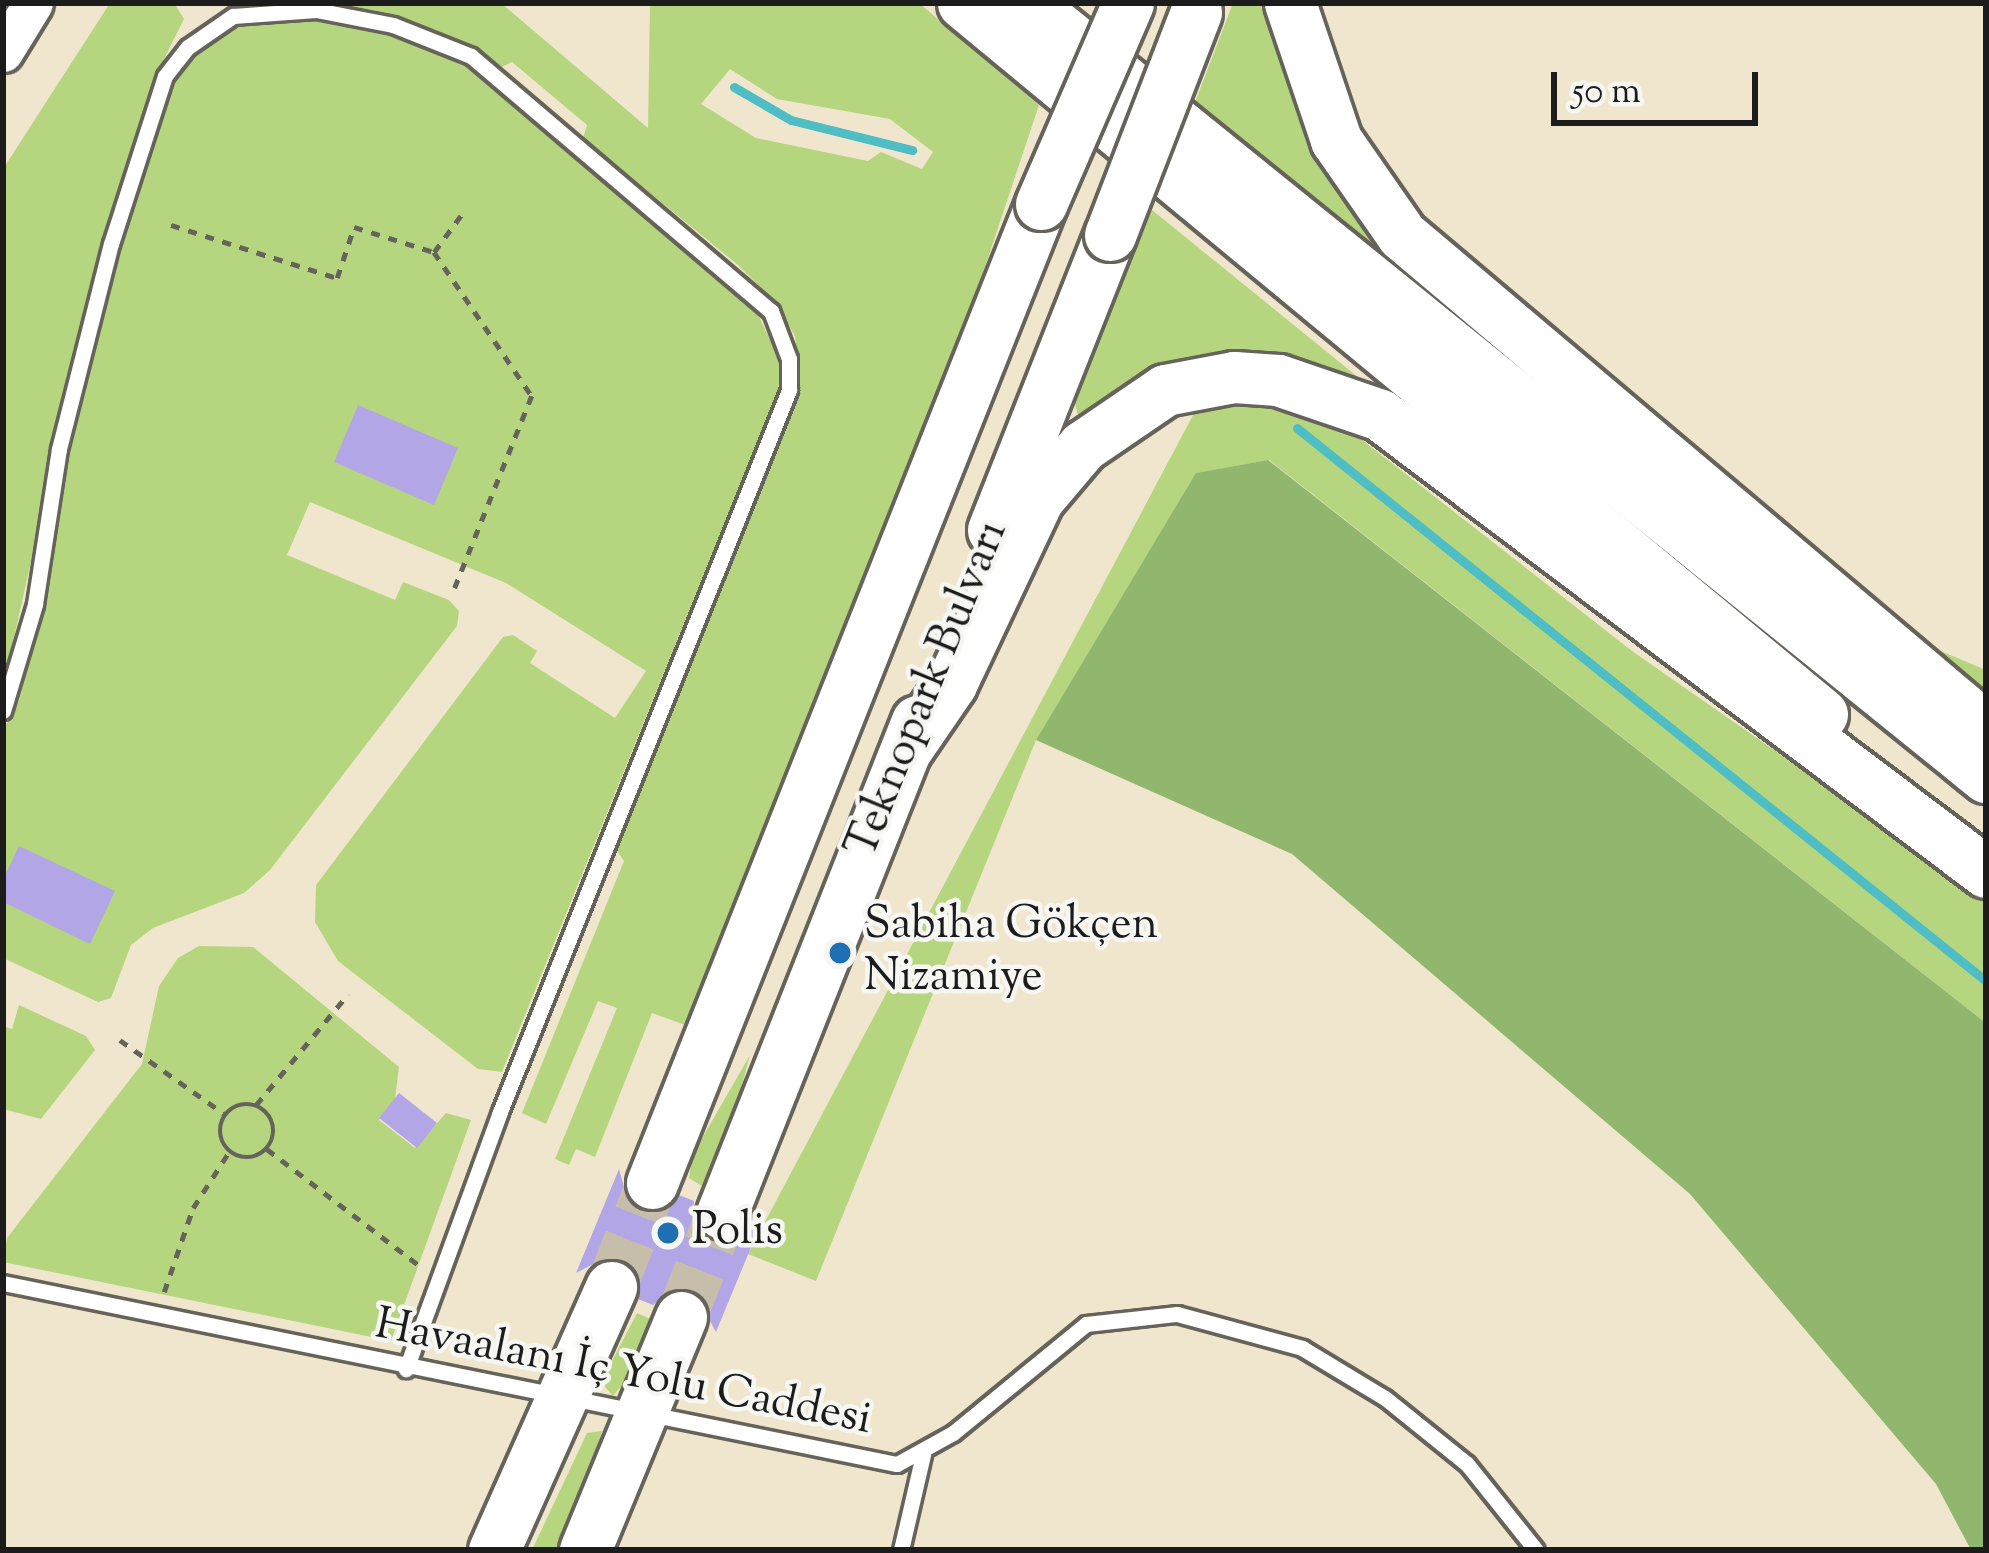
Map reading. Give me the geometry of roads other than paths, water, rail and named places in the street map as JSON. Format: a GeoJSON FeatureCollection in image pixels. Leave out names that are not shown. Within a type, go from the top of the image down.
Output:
{"type":"FeatureCollection","features":[{"type":"Feature","properties":{"kind":"highway"},"geometry":{"type":"LineString","coordinates":[[963,3],[1986,850]]}},
{"type":"Feature","properties":{"kind":"highway"},"geometry":{"type":"LineString","coordinates":[[1028,3],[1986,777]]}},
{"type":"Feature","properties":{"kind":"highway"},"geometry":{"type":"LineString","coordinates":[[652,1184],[1041,204],[1128,3]]}},
{"type":"Feature","properties":{"kind":"highway"},"geometry":{"type":"LineString","coordinates":[[1290,3],[1336,140],[1402,235],[1986,728]]}},
{"type":"Feature","properties":{"kind":"highway","name":"Teknopark Bulvarı"},"geometry":{"type":"LineString","coordinates":[[722,1213],[1198,7]]}},
{"type":"Feature","properties":{"kind":"highway"},"geometry":{"type":"LineString","coordinates":[[906,750],[951,684],[1038,499],[1083,446],[1165,390],[1234,377],[1278,380],[1380,416],[1986,872]]}},
{"type":"Feature","properties":{"kind":"highway"},"geometry":{"type":"LineString","coordinates":[[494,1550],[566,1400],[611,1287]]}},
{"type":"Feature","properties":{"kind":"highway"},"geometry":{"type":"LineString","coordinates":[[585,1550],[681,1317]]}},
{"type":"Feature","properties":{"kind":"street"},"geometry":{"type":"LineString","coordinates":[[3,52],[33,3]]}},
{"type":"Feature","properties":{"kind":"lane"},"geometry":{"type":"LineString","coordinates":[[3,711],[35,604],[59,449],[111,244],[165,76],[188,47],[233,16],[316,10],[393,25],[471,56],[771,311],[789,359],[789,390],[435,1278],[406,1370]]}},
{"type":"Feature","properties":{"kind":"lane","name":"Havaalanı İç Yolu Caddesi"},"geometry":{"type":"LineString","coordinates":[[3,1283],[406,1370],[897,1464],[923,1455],[1086,1324],[1177,1314],[1302,1348],[1385,1398],[1467,1464],[1536,1550]]}},
{"type":"Feature","properties":{"kind":"lane"},"geometry":{"type":"LineString","coordinates":[[901,1550],[923,1455]]}},
{"type":"Feature","properties":{"kind":"waterway"},"geometry":{"type":"LineString","coordinates":[[734,87],[791,120],[912,150]]}},
{"type":"Feature","properties":{"kind":"waterway"},"geometry":{"type":"LineString","coordinates":[[1297,428],[1986,981]]}},
{"type":"Feature","properties":{"kind":"tunnel"},"geometry":{"type":"LineString","coordinates":[[611,1287],[652,1183]]}},
{"type":"Feature","properties":{"kind":"tunnel"},"geometry":{"type":"LineString","coordinates":[[681,1317],[722,1213]]}},
{"type":"Feature","properties":{"kind":"place","name":"Sabiha Gökçen Nizamiye"},"geometry":{"type":"Point","coordinates":[840,953]}},
{"type":"Feature","properties":{"kind":"place","name":"Polis"},"geometry":{"type":"Point","coordinates":[668,1233]}}]}
